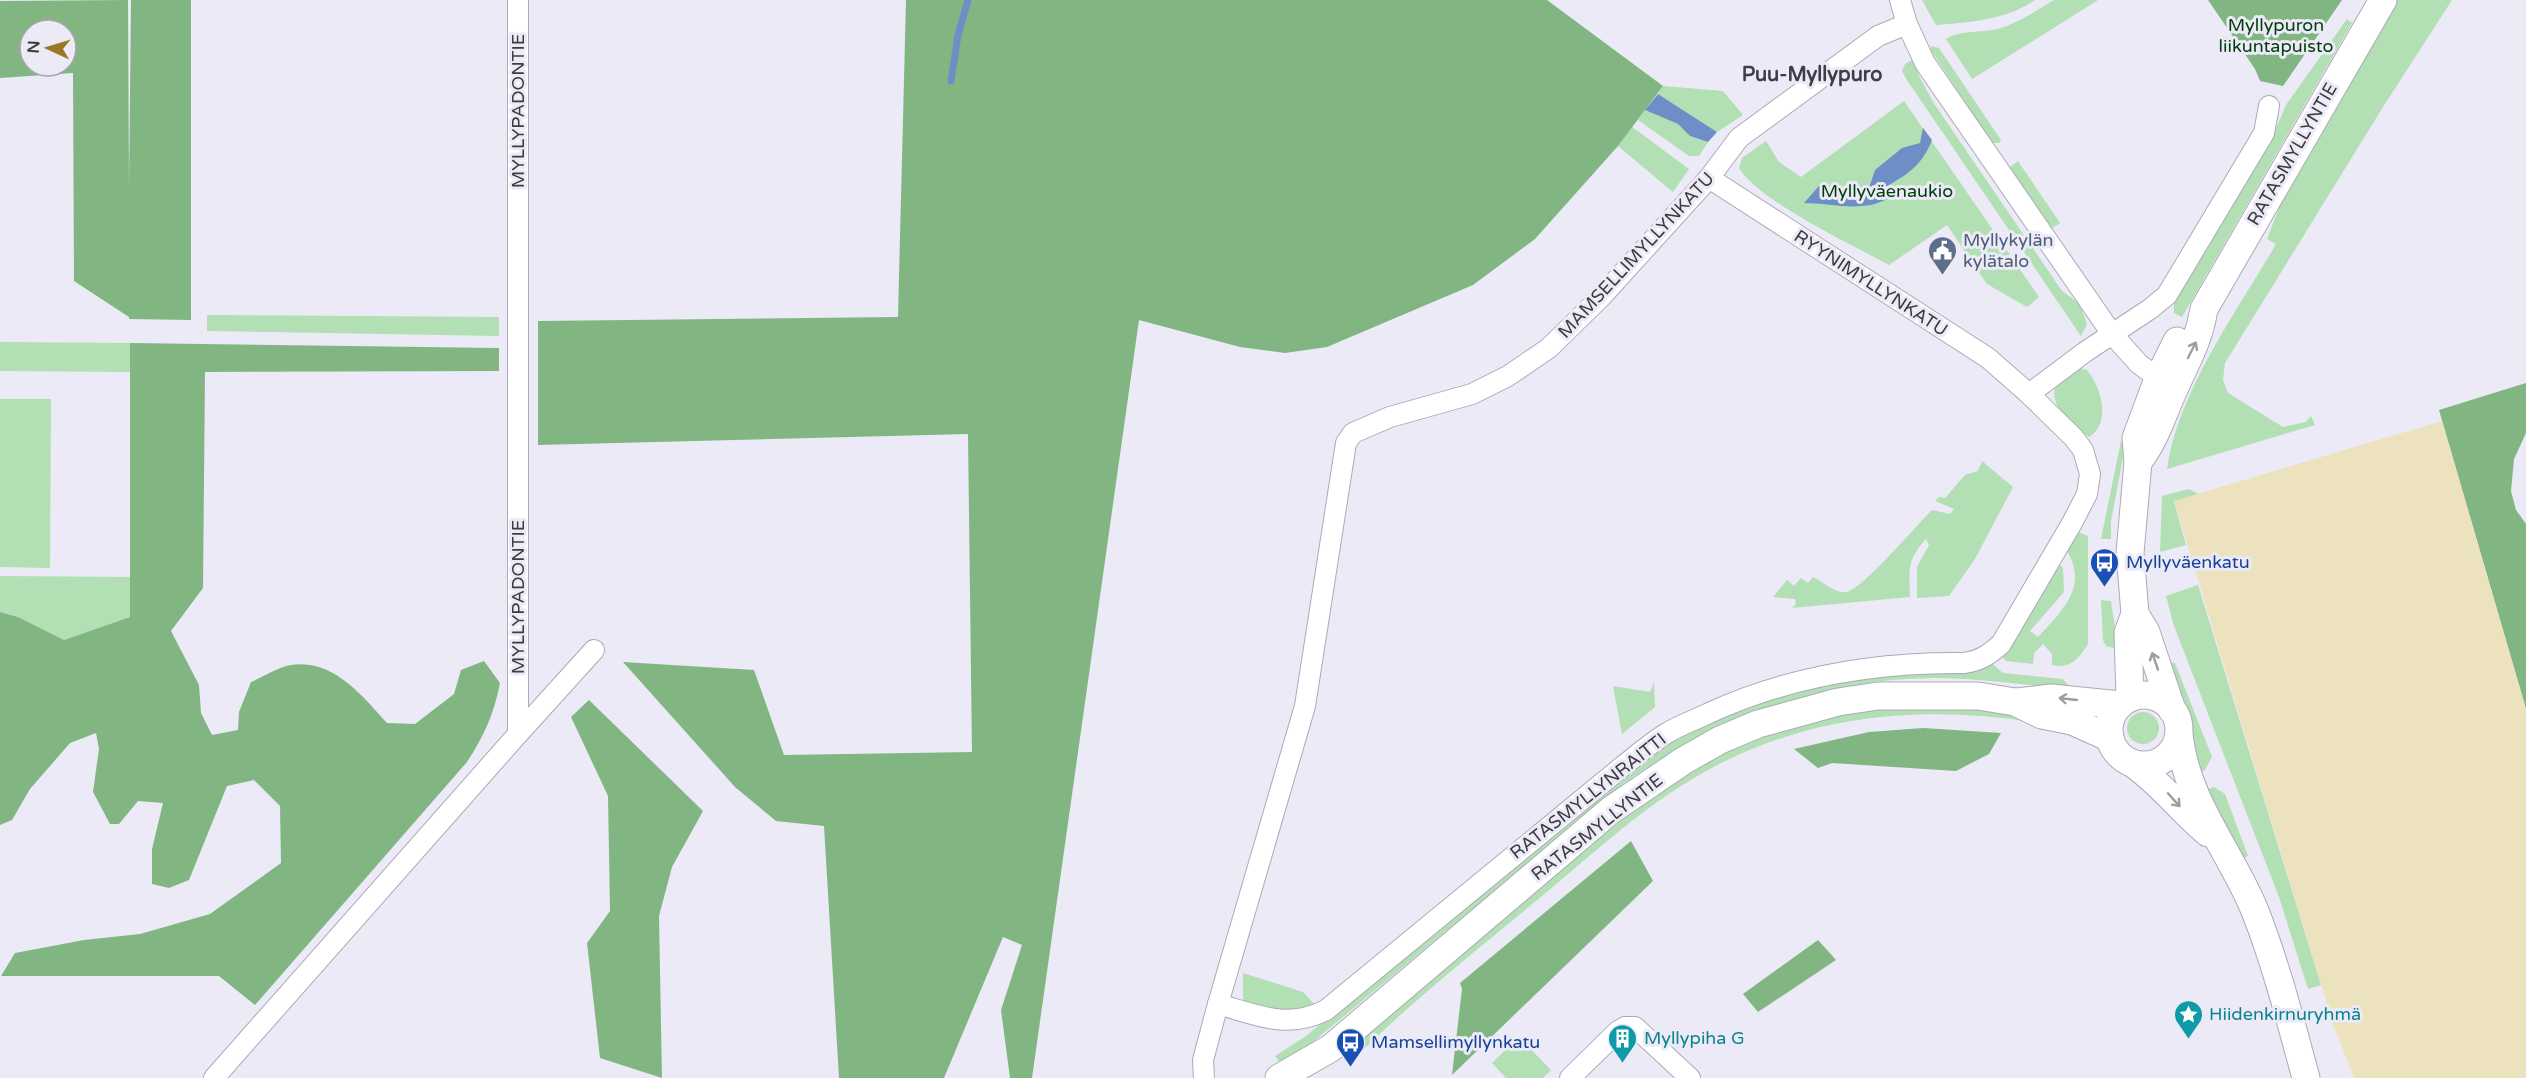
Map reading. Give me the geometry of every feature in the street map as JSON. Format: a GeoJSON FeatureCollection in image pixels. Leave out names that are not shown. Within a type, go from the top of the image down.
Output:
{"type":"FeatureCollection","features":[{"type":"Feature","properties":{"kind":"main road","name":"RATASMYLLYNTIE"},"geometry":{"type":"LineString","coordinates":[[1279,1078],[1331,1048],[1611,810],[1644,786],[1720,740],[1758,724],[1800,712],[1878,696],[1978,696],[2016,702],[2051,698],[2125,701],[2128,633],[2135,614],[2130,553],[2138,462],[2136,438],[2166,384],[2200,335],[2204,309],[2383,0]]}},
{"type":"Feature","properties":{"kind":"main road","name":"RATASMYLLYNTIE"},"geometry":{"type":"LineString","coordinates":[[2135,614],[2146,632],[2172,710]]}},
{"type":"Feature","properties":{"kind":"main road"},"geometry":{"type":"LineString","coordinates":[[2216,839],[2191,818],[2153,778],[2116,750],[2110,738],[2110,724],[2125,701],[2143,695],[2156,697],[2172,710],[2178,722],[2182,761],[2216,839],[2255,912],[2306,1078]]}},
{"type":"Feature","properties":{"kind":"main road","name":"RATASMYLLYNTIE"},"geometry":{"type":"LineString","coordinates":[[2016,702],[2042,715],[2072,721],[2110,738]]}},
{"type":"Feature","properties":{"kind":"main road"},"geometry":{"type":"LineString","coordinates":[[2132,763],[2146,765],[2159,762],[2174,748],[2179,735]]}},
{"type":"Feature","properties":{"kind":"main road","name":"RATASMYLLYNTIE"},"geometry":{"type":"LineString","coordinates":[[1307,1078],[1331,1048]]}},
{"type":"Feature","properties":{"kind":"street","name":"MYLLYPADONTIE"},"geometry":{"type":"LineString","coordinates":[[518,0],[518,734]]}},
{"type":"Feature","properties":{"kind":"street"},"geometry":{"type":"LineString","coordinates":[[1900,0],[1907,24],[1925,63],[2112,334],[2131,356],[2166,384]]}},
{"type":"Feature","properties":{"kind":"street","name":"MAMSELLIMYLLYNKATU"},"geometry":{"type":"LineString","coordinates":[[1204,1078],[1203,1060],[1218,1004],[1305,706],[1346,443],[1353,433],[1390,417],[1472,394],[1508,376],[1549,348],[1602,296],[1709,178],[1738,138],[1878,36],[1907,24]]}},
{"type":"Feature","properties":{"kind":"street"},"geometry":{"type":"LineString","coordinates":[[2029,394],[2150,309],[2166,295],[2264,134],[2269,106]]}},
{"type":"Feature","properties":{"kind":"street","name":"RYYNIMYLLYNKATU"},"geometry":{"type":"LineString","coordinates":[[1709,178],[1988,358],[2029,394]]}},
{"type":"Feature","properties":{"kind":"street","name":"RATASMYLLYNRAITTI"},"geometry":{"type":"LineString","coordinates":[[1218,1004],[1268,1018],[1288,1021],[1307,1019],[1326,1010],[1623,765],[1668,732],[1724,707],[1791,683],[1827,674],[1892,665],[1975,662],[1989,655],[2001,644],[2057,552],[2090,486],[2088,462],[2083,450],[2029,394]]}},
{"type":"Feature","properties":{"kind":"street"},"geometry":{"type":"LineString","coordinates":[[214,1078],[594,650]]}},
{"type":"Feature","properties":{"kind":"street"},"geometry":{"type":"LineString","coordinates":[[1569,1078],[1618,1031],[1625,1027],[1635,1027],[1690,1078]]}},
{"type":"Feature","properties":{"kind":"green space"},"geometry":{"type":"Polygon","coordinates":[[[128,0],[129,188],[131,0],[191,0],[191,320],[129,319],[74,281],[73,78],[78,78],[78,18],[18,18],[18,77],[0,78],[0,1],[128,0]]]}},
{"type":"Feature","properties":{"kind":"green space"},"geometry":{"type":"Polygon","coordinates":[[[906,0],[1547,0],[1663,86],[1618,146],[1535,239],[1473,285],[1327,347],[1285,353],[1240,347],[1139,320],[1032,1078],[1010,1078],[1001,1010],[1022,945],[1003,937],[944,1078],[839,1078],[824,826],[776,821],[735,787],[623,662],[754,670],[784,755],[972,752],[968,434],[538,445],[538,321],[898,317],[906,0]]]}},
{"type":"Feature","properties":{"kind":"green space"},"geometry":{"type":"Polygon","coordinates":[[[1922,0],[2035,0],[2000,16],[1936,25],[1922,0]]]}},
{"type":"Feature","properties":{"kind":"green space"},"geometry":{"type":"Polygon","coordinates":[[[2054,0],[2098,0],[1972,79],[1946,39],[1957,34],[1998,29],[2054,0]]]}},
{"type":"Feature","properties":{"kind":"green space","name":"Myllypuron liikuntapuisto"},"geometry":{"type":"Polygon","coordinates":[[[2208,0],[2342,0],[2283,86],[2260,81],[2255,69],[2208,0]]]}},
{"type":"Feature","properties":{"kind":"green space"},"geometry":{"type":"Polygon","coordinates":[[[2396,0],[2452,0],[2225,363],[2223,380],[2228,393],[2283,427],[2306,422],[2311,416],[2315,425],[2167,469],[2173,440],[2196,381],[2276,244],[2267,239],[2285,193],[2396,0]]]}},
{"type":"Feature","properties":{"kind":"green space"},"geometry":{"type":"Polygon","coordinates":[[[2347,19],[2352,23],[2182,317],[2174,313],[2174,298],[2278,124],[2286,105],[2347,19]]]}},
{"type":"Feature","properties":{"kind":"green space"},"geometry":{"type":"Polygon","coordinates":[[[1932,46],[1939,48],[2001,140],[1999,143],[1992,143],[1930,49],[1932,46]]]}},
{"type":"Feature","properties":{"kind":"green space"},"geometry":{"type":"Polygon","coordinates":[[[1914,59],[1919,76],[1933,102],[2062,291],[2080,304],[2087,324],[2081,336],[1907,80],[1902,71],[1905,64],[1914,59]]]}},
{"type":"Feature","properties":{"kind":"green space"},"geometry":{"type":"Polygon","coordinates":[[[1663,86],[1723,91],[1743,115],[1717,132],[1658,94],[1663,86]]]}},
{"type":"Feature","properties":{"kind":"green space","name":"Myllyväenaukio"},"geometry":{"type":"Polygon","coordinates":[[[1904,101],[2039,297],[2027,307],[1987,284],[1947,225],[1889,265],[1786,208],[1766,195],[1739,168],[1742,158],[1766,141],[1779,162],[1801,177],[1904,101]]]}},
{"type":"Feature","properties":{"kind":"green space"},"geometry":{"type":"Polygon","coordinates":[[[1645,110],[1678,124],[1690,136],[1708,142],[1699,156],[1689,156],[1638,120],[1645,110]]]}},
{"type":"Feature","properties":{"kind":"green space"},"geometry":{"type":"Polygon","coordinates":[[[1632,127],[1689,169],[1673,192],[1618,146],[1632,127]]]}},
{"type":"Feature","properties":{"kind":"green space"},"geometry":{"type":"Polygon","coordinates":[[[2018,161],[2060,223],[2051,229],[2010,167],[2018,161]]]}},
{"type":"Feature","properties":{"kind":"green space"},"geometry":{"type":"Polygon","coordinates":[[[207,315],[499,317],[499,336],[207,331],[207,315]]]}},
{"type":"Feature","properties":{"kind":"green space"},"geometry":{"type":"Polygon","coordinates":[[[0,342],[130,343],[130,372],[0,371],[0,342]]]}},
{"type":"Feature","properties":{"kind":"green space"},"geometry":{"type":"Polygon","coordinates":[[[130,343],[499,348],[499,371],[205,372],[203,588],[171,631],[199,685],[201,713],[212,735],[238,730],[239,712],[251,682],[291,665],[306,664],[333,673],[356,690],[387,723],[415,724],[454,694],[461,670],[484,661],[500,683],[488,724],[467,762],[255,1005],[219,976],[1,976],[15,953],[84,940],[140,934],[210,914],[281,863],[280,806],[254,780],[227,786],[189,880],[169,888],[152,884],[152,849],[163,803],[138,801],[119,824],[110,824],[93,792],[99,749],[96,733],[70,743],[30,789],[12,820],[0,825],[0,612],[18,617],[64,640],[130,617],[130,343]]]}},
{"type":"Feature","properties":{"kind":"green space"},"geometry":{"type":"Polygon","coordinates":[[[2075,367],[2087,370],[2092,377],[2102,405],[2100,423],[2089,437],[2063,415],[2054,394],[2055,385],[2075,367]]]}},
{"type":"Feature","properties":{"kind":"green space"},"geometry":{"type":"Polygon","coordinates":[[[2526,383],[2526,433],[2514,459],[2511,491],[2516,510],[2526,524],[2526,709],[2439,410],[2526,383]]]}},
{"type":"Feature","properties":{"kind":"green space"},"geometry":{"type":"Polygon","coordinates":[[[0,399],[51,399],[50,568],[0,567],[0,399]]]}},
{"type":"Feature","properties":{"kind":"green space"},"geometry":{"type":"Polygon","coordinates":[[[2121,441],[2126,442],[2111,521],[2111,539],[2101,539],[2121,441]]]}},
{"type":"Feature","properties":{"kind":"green space"},"geometry":{"type":"Polygon","coordinates":[[[1982,461],[2013,487],[1975,559],[1949,596],[1917,598],[1917,567],[1929,545],[1926,539],[1915,553],[1910,565],[1910,597],[1792,608],[1796,604],[1795,599],[1773,597],[1787,580],[1794,586],[1801,578],[1808,583],[1813,577],[1843,592],[1854,588],[1877,568],[1932,510],[1950,514],[1954,509],[1935,501],[1939,497],[1945,498],[1965,475],[1978,471],[1982,461]]]}},
{"type":"Feature","properties":{"kind":"green space"},"geometry":{"type":"Polygon","coordinates":[[[2189,489],[2198,494],[2174,502],[2186,545],[2160,552],[2162,496],[2189,489]]]}},
{"type":"Feature","properties":{"kind":"green space"},"geometry":{"type":"Polygon","coordinates":[[[2078,532],[2088,536],[2088,644],[2073,662],[2064,666],[2052,665],[2052,654],[2043,644],[2034,653],[2033,664],[2006,661],[2001,655],[2023,626],[2059,564],[2063,568],[2064,592],[2030,631],[2038,637],[2069,598],[2074,587],[2075,576],[2067,551],[2078,532]]]}},
{"type":"Feature","properties":{"kind":"green space"},"geometry":{"type":"Polygon","coordinates":[[[0,576],[130,577],[130,617],[64,640],[18,617],[0,612],[0,576]]]}},
{"type":"Feature","properties":{"kind":"green space"},"geometry":{"type":"Polygon","coordinates":[[[2198,585],[2321,985],[2308,989],[2279,897],[2174,626],[2166,596],[2198,585]]]}},
{"type":"Feature","properties":{"kind":"green space"},"geometry":{"type":"Polygon","coordinates":[[[2101,600],[2111,601],[2118,649],[2106,646],[2103,640],[2101,600]]]}},
{"type":"Feature","properties":{"kind":"green space"},"geometry":{"type":"Polygon","coordinates":[[[2159,662],[2175,663],[2212,757],[2205,770],[2193,776],[2189,715],[2159,662]]]}},
{"type":"Feature","properties":{"kind":"green space"},"geometry":{"type":"Polygon","coordinates":[[[1991,663],[2003,673],[2063,679],[2068,685],[2066,689],[1943,678],[1900,679],[1857,684],[1775,705],[1697,739],[1624,783],[1302,1051],[1282,1065],[1275,1056],[1306,1036],[1659,749],[1706,724],[1756,702],[1812,685],[1991,663]]]}},
{"type":"Feature","properties":{"kind":"green space"},"geometry":{"type":"Polygon","coordinates":[[[1654,682],[1655,707],[1622,734],[1613,686],[1650,692],[1654,682]]]}},
{"type":"Feature","properties":{"kind":"green space"},"geometry":{"type":"Polygon","coordinates":[[[589,700],[703,811],[672,867],[659,916],[662,1078],[600,1058],[587,943],[610,911],[608,796],[571,717],[589,700]]]}},
{"type":"Feature","properties":{"kind":"green space"},"geometry":{"type":"Polygon","coordinates":[[[1878,705],[1992,707],[2039,723],[1948,714],[1903,715],[1859,720],[1815,728],[1772,741],[1730,759],[1668,794],[1629,823],[1422,996],[1357,1056],[1353,1049],[1380,1021],[1648,794],[1744,741],[1878,705]]]}},
{"type":"Feature","properties":{"kind":"green space"},"geometry":{"type":"Polygon","coordinates":[[[2143,712],[2154,717],[2159,728],[2154,739],[2143,744],[2132,739],[2127,728],[2132,717],[2143,712]]]}},
{"type":"Feature","properties":{"kind":"green space"},"geometry":{"type":"Polygon","coordinates":[[[1923,728],[2001,733],[1989,754],[1956,771],[1832,763],[1818,768],[1794,749],[1869,732],[1923,728]]]}},
{"type":"Feature","properties":{"kind":"green space"},"geometry":{"type":"Polygon","coordinates":[[[2214,787],[2225,794],[2248,856],[2243,858],[2201,792],[2214,787]]]}},
{"type":"Feature","properties":{"kind":"green space"},"geometry":{"type":"Polygon","coordinates":[[[1631,841],[1653,881],[1452,1075],[1462,989],[1460,983],[1631,841]]]}},
{"type":"Feature","properties":{"kind":"green space"},"geometry":{"type":"Polygon","coordinates":[[[1818,940],[1836,960],[1758,1012],[1743,994],[1818,940]]]}},
{"type":"Feature","properties":{"kind":"green space"},"geometry":{"type":"Polygon","coordinates":[[[1243,973],[1303,992],[1317,1007],[1305,1016],[1243,1003],[1243,973]]]}},
{"type":"Feature","properties":{"kind":"green space"},"geometry":{"type":"Polygon","coordinates":[[[1519,1037],[1551,1070],[1543,1078],[1506,1078],[1492,1063],[1519,1037]]]}},
{"type":"Feature","properties":{"kind":"sand"},"geometry":{"type":"Polygon","coordinates":[[[2442,421],[2526,709],[2526,1078],[2354,1078],[2334,1027],[2174,501],[2442,421]]]}},
{"type":"Feature","properties":{"kind":"water"},"geometry":{"type":"Polygon","coordinates":[[[1658,94],[1717,132],[1708,142],[1690,136],[1678,124],[1645,110],[1658,94]]]}},
{"type":"Feature","properties":{"kind":"water"},"geometry":{"type":"Polygon","coordinates":[[[1923,128],[1932,140],[1928,148],[1915,167],[1889,185],[1887,199],[1867,206],[1804,203],[1819,186],[1830,191],[1870,185],[1875,170],[1902,148],[1920,143],[1923,128]]]}},
{"type":"Feature","properties":{"kind":"waterway"},"geometry":{"type":"LineString","coordinates":[[951,81],[958,35],[968,0]]}},
{"type":"Feature","properties":{"kind":"place","name":"Myllykylän kylätalo"},"geometry":{"type":"Point","coordinates":[1942,276]}},
{"type":"Feature","properties":{"kind":"place","name":"Myllyväenkatu"},"geometry":{"type":"Point","coordinates":[2105,588]}},
{"type":"Feature","properties":{"kind":"place","name":"Hiidenkirnuryhmä"},"geometry":{"type":"Point","coordinates":[2188,1040]}},
{"type":"Feature","properties":{"kind":"place","name":"Myllypiha G"},"geometry":{"type":"Point","coordinates":[1623,1064]}},
{"type":"Feature","properties":{"kind":"place","name":"Mamsellimyllynkatu"},"geometry":{"type":"Point","coordinates":[1350,1068]}},
{"type":"Feature","properties":{"kind":"district","name":"Puu-Myllypuro"},"geometry":{"type":"Point","coordinates":[1812,74]}}]}
